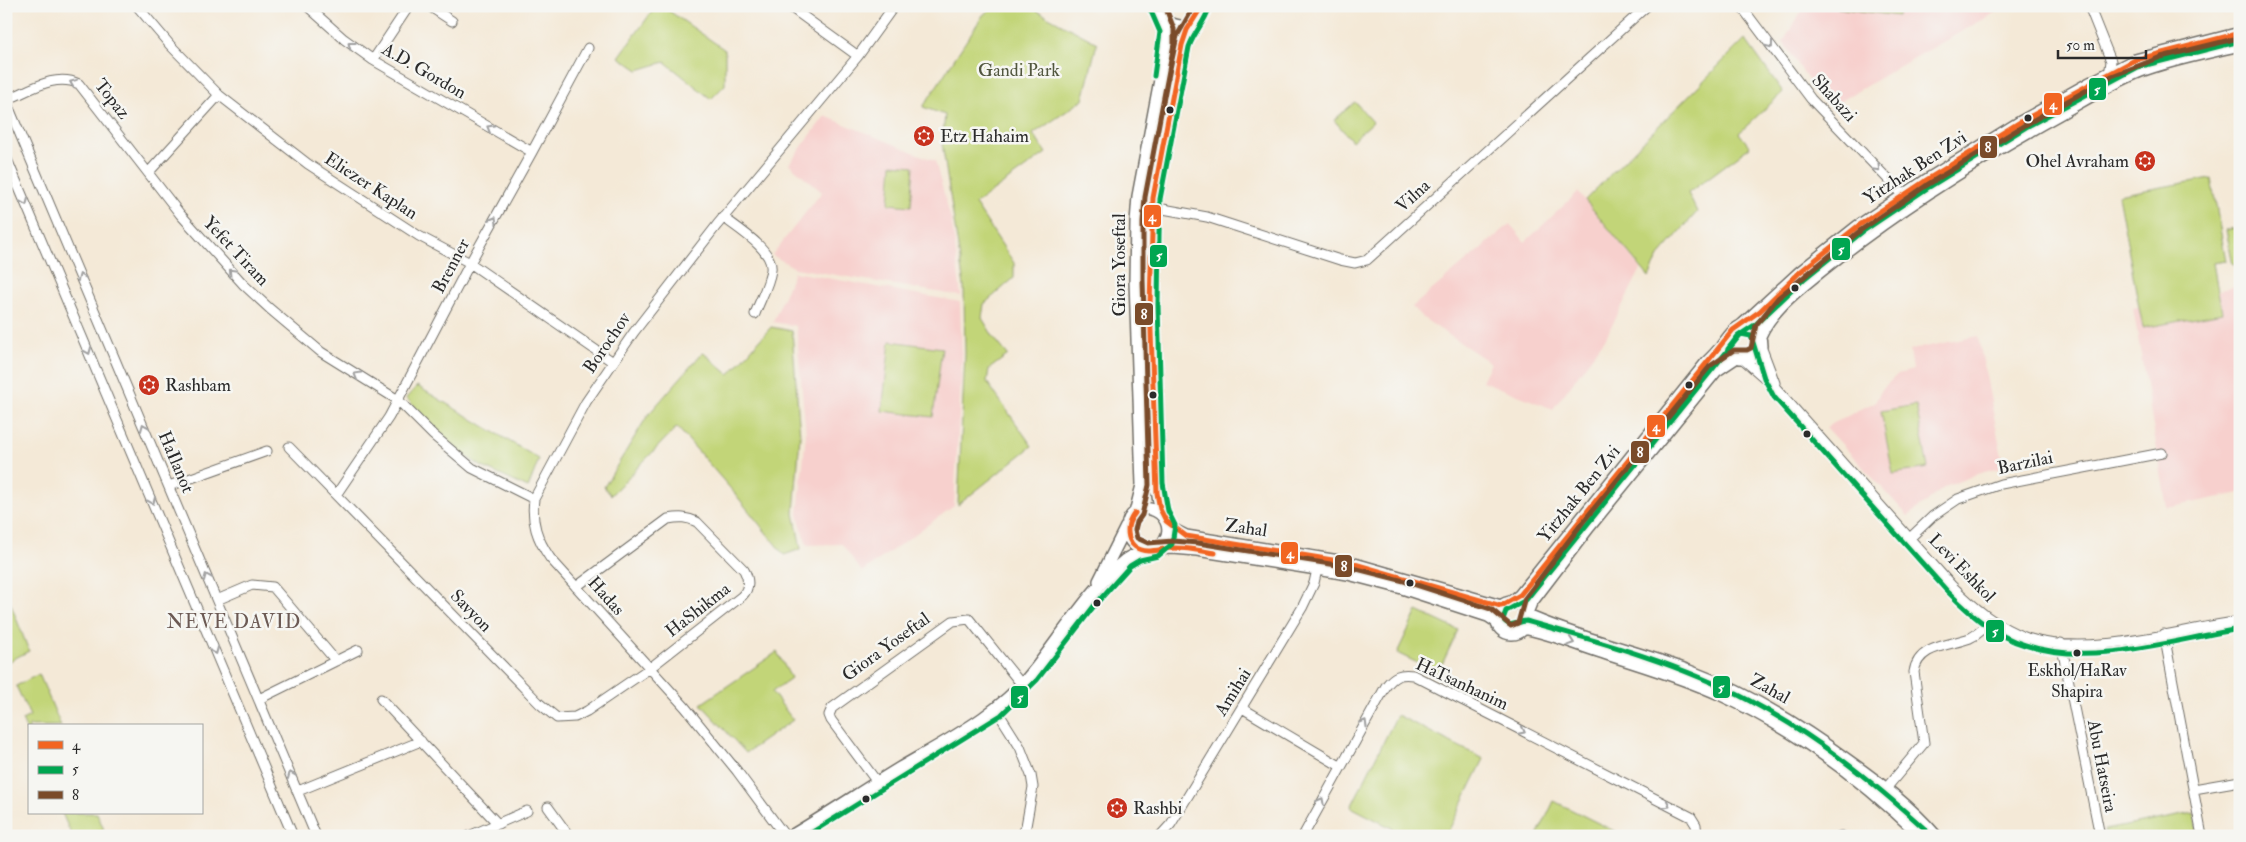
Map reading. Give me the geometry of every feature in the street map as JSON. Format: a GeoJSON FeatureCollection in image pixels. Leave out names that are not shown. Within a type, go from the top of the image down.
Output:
{"type":"FeatureCollection","features":[{"type":"Feature","properties":{"kind":"street","name":"Eliezer Kaplan"},"geometry":{"type":"LineString","coordinates":[[137,6],[170,46],[220,95],[308,164],[419,236],[470,262],[613,362]]}},
{"type":"Feature","properties":{"kind":"street","name":"A.D. Gordon"},"geometry":{"type":"LineString","coordinates":[[307,6],[344,39],[373,60],[532,152]]}},
{"type":"Feature","properties":{"kind":"street"},"geometry":{"type":"LineString","coordinates":[[373,60],[409,6]]}},
{"type":"Feature","properties":{"kind":"street"},"geometry":{"type":"LineString","coordinates":[[429,6],[452,21]]}},
{"type":"Feature","properties":{"kind":"street"},"geometry":{"type":"LineString","coordinates":[[789,6],[858,56]]}},
{"type":"Feature","properties":{"kind":"street","name":"Borochov"},"geometry":{"type":"LineString","coordinates":[[534,499],[586,402],[669,284],[858,56],[894,6]]}},
{"type":"Feature","properties":{"kind":"street"},"geometry":{"type":"LineString","coordinates":[[1157,6],[1164,20],[1178,26],[1192,23]]}},
{"type":"Feature","properties":{"kind":"street","name":"Giora Yoseftal"},"geometry":{"type":"LineString","coordinates":[[1163,516],[1156,484],[1150,280],[1152,207],[1182,45],[1202,6]]}},
{"type":"Feature","properties":{"kind":"street","name":"Vilna"},"geometry":{"type":"LineString","coordinates":[[1152,207],[1207,217],[1340,260],[1355,263],[1367,260],[1647,6]]}},
{"type":"Feature","properties":{"kind":"street","name":"Shabazi"},"geometry":{"type":"LineString","coordinates":[[1741,6],[1811,99],[1902,196],[1912,204]]}},
{"type":"Feature","properties":{"kind":"street"},"geometry":{"type":"LineString","coordinates":[[2089,6],[2111,61],[2108,87]]}},
{"type":"Feature","properties":{"kind":"street","name":"Giora Yoseftal"},"geometry":{"type":"LineString","coordinates":[[1136,513],[1142,485],[1135,280],[1136,223],[1138,196],[1167,43],[1164,20]]}},
{"type":"Feature","properties":{"kind":"street","name":"Yitzhak Ben Zvi"},"geometry":{"type":"LineString","coordinates":[[1741,326],[1824,253],[1902,196],[2022,121],[2110,72],[2160,52],[2240,33]]}},
{"type":"Feature","properties":{"kind":"street","name":"Yitzhak Ben Zvi"},"geometry":{"type":"LineString","coordinates":[[1760,341],[1763,328],[1783,304],[1866,236],[1912,204],[2022,135],[2108,87],[2163,64],[2240,46]]}},
{"type":"Feature","properties":{"kind":"street","name":"Brenner"},"geometry":{"type":"LineString","coordinates":[[336,495],[389,417],[470,262],[588,48]]}},
{"type":"Feature","properties":{"kind":"street","name":"Topaz"},"geometry":{"type":"LineString","coordinates":[[6,101],[59,79],[70,80],[79,84],[148,173]]}},
{"type":"Feature","properties":{"kind":"street"},"geometry":{"type":"LineString","coordinates":[[148,173],[220,95]]}},
{"type":"Feature","properties":{"kind":"street","name":"HaIlanot"},"geometry":{"type":"LineString","coordinates":[[6,101],[316,836]]}},
{"type":"Feature","properties":{"kind":"street"},"geometry":{"type":"LineString","coordinates":[[6,157],[293,836]]}},
{"type":"Feature","properties":{"kind":"street","name":"Yefet Tiram"},"geometry":{"type":"LineString","coordinates":[[148,173],[210,249],[270,309],[321,352],[398,400]]}},
{"type":"Feature","properties":{"kind":"street"},"geometry":{"type":"LineString","coordinates":[[724,217],[761,246],[772,269],[755,314]]}},
{"type":"Feature","properties":{"kind":"street"},"geometry":{"type":"LineString","coordinates":[[1741,326],[1752,327],[1760,341],[1752,357],[1740,358],[1728,346],[1728,336],[1733,330],[1741,326]]}},
{"type":"Feature","properties":{"kind":"street","name":"Yitzhak Ben Zvi"},"geometry":{"type":"LineString","coordinates":[[1506,604],[1520,595],[1728,336]]}},
{"type":"Feature","properties":{"kind":"street","name":"Levi Eshkol"},"geometry":{"type":"LineString","coordinates":[[1760,341],[1780,392]]}},
{"type":"Feature","properties":{"kind":"street","name":"Yitzhak Ben Zvi"},"geometry":{"type":"LineString","coordinates":[[1528,614],[1531,603],[1589,527],[1701,389],[1716,371],[1740,358]]}},
{"type":"Feature","properties":{"kind":"street","name":"Levi Eshkol"},"geometry":{"type":"LineString","coordinates":[[1740,358],[1780,392],[1952,586],[1973,607],[1991,620],[2028,638],[2091,645],[2240,621]]}},
{"type":"Feature","properties":{"kind":"street"},"geometry":{"type":"LineString","coordinates":[[398,400],[433,436],[472,468],[534,499]]}},
{"type":"Feature","properties":{"kind":"street","name":"Savyon"},"geometry":{"type":"LineString","coordinates":[[289,447],[540,704],[557,718],[575,717],[587,711],[650,668]]}},
{"type":"Feature","properties":{"kind":"street"},"geometry":{"type":"LineString","coordinates":[[169,486],[267,451]]}},
{"type":"Feature","properties":{"kind":"street","name":"Barzilai"},"geometry":{"type":"LineString","coordinates":[[1910,538],[1933,516],[1958,499],[2000,484],[2162,453]]}},
{"type":"Feature","properties":{"kind":"street","name":"Hadas"},"geometry":{"type":"LineString","coordinates":[[534,499],[532,517],[541,545],[550,558],[685,706],[737,771],[785,836]]}},
{"type":"Feature","properties":{"kind":"street"},"geometry":{"type":"LineString","coordinates":[[791,836],[996,709],[1022,685],[1088,601],[1125,560],[1137,553],[1151,550],[1165,540],[1168,533],[1163,516],[1149,509],[1136,513],[1128,522],[1088,601]]}},
{"type":"Feature","properties":{"kind":"street","name":"Zahal"},"geometry":{"type":"LineString","coordinates":[[1163,516],[1176,531],[1198,539],[1319,563],[1488,616],[1497,622]]}},
{"type":"Feature","properties":{"kind":"street","name":"HaShikma"},"geometry":{"type":"LineString","coordinates":[[576,587],[668,519],[688,517],[697,522],[744,570],[748,578],[746,592],[650,668]]}},
{"type":"Feature","properties":{"kind":"street"},"geometry":{"type":"LineString","coordinates":[[1128,522],[1126,530],[1131,543],[1140,549],[1151,550]]}},
{"type":"Feature","properties":{"kind":"street","name":"Zahal"},"geometry":{"type":"LineString","coordinates":[[1151,550],[1173,548],[1319,563],[1351,563],[1506,604]]}},
{"type":"Feature","properties":{"kind":"street","name":"Amihai"},"geometry":{"type":"LineString","coordinates":[[1160,836],[1171,824],[1302,608],[1319,563]]}},
{"type":"Feature","properties":{"kind":"street"},"geometry":{"type":"LineString","coordinates":[[217,600],[252,585],[273,587],[336,661]]}},
{"type":"Feature","properties":{"kind":"street"},"geometry":{"type":"LineString","coordinates":[[1506,604],[1521,605],[1528,614],[1524,628],[1516,633],[1506,633],[1497,622],[1496,614],[1506,604]]}},
{"type":"Feature","properties":{"kind":"street","name":"Zahal"},"geometry":{"type":"LineString","coordinates":[[1528,614],[1688,670],[1730,687],[1799,725],[1936,836]]}},
{"type":"Feature","properties":{"kind":"street","name":"Giora Yoseftal"},"geometry":{"type":"LineString","coordinates":[[877,782],[831,720],[829,715],[832,708],[953,621],[968,619],[1022,685]]}},
{"type":"Feature","properties":{"kind":"street"},"geometry":{"type":"LineString","coordinates":[[1883,793],[1924,743],[1914,672],[1915,662],[1925,652],[1972,637],[1991,620]]}},
{"type":"Feature","properties":{"kind":"street","name":"Zahal"},"geometry":{"type":"LineString","coordinates":[[1524,628],[1632,662],[1718,694],[1793,735],[1883,793],[1921,836]]}},
{"type":"Feature","properties":{"kind":"street"},"geometry":{"type":"LineString","coordinates":[[2164,634],[2202,836]]}},
{"type":"Feature","properties":{"kind":"street","name":"Abu Hatseira"},"geometry":{"type":"LineString","coordinates":[[2061,643],[2100,836]]}},
{"type":"Feature","properties":{"kind":"street"},"geometry":{"type":"LineString","coordinates":[[259,699],[358,650]]}},
{"type":"Feature","properties":{"kind":"street","name":"HaTsanhanim"},"geometry":{"type":"LineString","coordinates":[[1303,836],[1340,766],[1386,686],[1393,678],[1402,674],[1413,675],[1691,817],[1696,825],[1697,836]]}},
{"type":"Feature","properties":{"kind":"street"},"geometry":{"type":"LineString","coordinates":[[381,699],[498,824]]}},
{"type":"Feature","properties":{"kind":"street"},"geometry":{"type":"LineString","coordinates":[[1242,708],[1340,766]]}},
{"type":"Feature","properties":{"kind":"street"},"geometry":{"type":"LineString","coordinates":[[996,709],[1020,747],[1031,776],[1033,787],[1026,826],[1020,836]]}},
{"type":"Feature","properties":{"kind":"street"},"geometry":{"type":"LineString","coordinates":[[298,791],[421,741]]}},
{"type":"Feature","properties":{"kind":"street"},"geometry":{"type":"LineString","coordinates":[[2194,789],[2240,781]]}},
{"type":"Feature","properties":{"kind":"street"},"geometry":{"type":"LineString","coordinates":[[548,807],[569,836]]}},
{"type":"Feature","properties":{"kind":"street"},"geometry":{"type":"LineString","coordinates":[[469,836],[527,811]]}},
{"type":"Feature","properties":{"kind":"shaded area"},"geometry":{"type":"Polygon","coordinates":[[[1805,6],[2007,6],[1831,107],[1812,85],[1783,42],[1805,6]]]}},
{"type":"Feature","properties":{"kind":"shaded area"},"geometry":{"type":"Polygon","coordinates":[[[825,116],[935,161],[952,223],[961,296],[795,268],[772,255],[822,192],[789,164],[825,116]]]}},
{"type":"Feature","properties":{"kind":"shaded area"},"geometry":{"type":"Polygon","coordinates":[[[1578,192],[1641,269],[1605,339],[1553,409],[1482,381],[1491,363],[1423,318],[1412,307],[1510,224],[1525,242],[1578,192]]]}},
{"type":"Feature","properties":{"kind":"shaded area"},"geometry":{"type":"Polygon","coordinates":[[[794,272],[960,302],[962,359],[954,506],[862,572],[842,544],[807,545],[798,515],[806,434],[796,326],[773,322],[794,272]]]}},
{"type":"Feature","properties":{"kind":"shaded area"},"geometry":{"type":"Polygon","coordinates":[[[2240,286],[2240,493],[2167,508],[2133,308],[2240,286]]]}},
{"type":"Feature","properties":{"kind":"shaded area"},"geometry":{"type":"Polygon","coordinates":[[[1978,336],[2004,467],[1980,473],[1945,487],[1908,516],[1826,427],[1875,402],[1883,388],[1898,374],[1913,370],[1910,350],[1978,336]]]}},
{"type":"Feature","properties":{"kind":"green space"},"geometry":{"type":"Polygon","coordinates":[[[656,6],[662,6],[725,50],[725,85],[711,99],[665,62],[638,70],[619,57],[656,6]]]}},
{"type":"Feature","properties":{"kind":"green space","name":"Gandi Park"},"geometry":{"type":"Polygon","coordinates":[[[994,6],[1028,6],[1097,43],[1083,100],[1033,134],[1046,153],[975,204],[1014,263],[1014,278],[984,304],[982,318],[994,338],[1008,355],[989,369],[987,382],[1032,446],[958,505],[965,354],[964,286],[942,143],[945,115],[923,107],[983,15],[994,6]]]}},
{"type":"Feature","properties":{"kind":"green space"},"geometry":{"type":"Polygon","coordinates":[[[1838,6],[1899,6],[1898,16],[1838,8],[1838,6]]]}},
{"type":"Feature","properties":{"kind":"green space"},"geometry":{"type":"Polygon","coordinates":[[[1745,39],[1783,92],[1739,133],[1750,147],[1688,193],[1697,212],[1659,256],[1649,277],[1585,200],[1745,39]]]}},
{"type":"Feature","properties":{"kind":"green space"},"geometry":{"type":"Polygon","coordinates":[[[1355,102],[1373,122],[1352,141],[1334,120],[1355,102]]]}},
{"type":"Feature","properties":{"kind":"green space"},"geometry":{"type":"Polygon","coordinates":[[[892,164],[914,166],[911,206],[889,204],[892,164]]]}},
{"type":"Feature","properties":{"kind":"green space"},"geometry":{"type":"Polygon","coordinates":[[[2211,178],[2226,261],[2213,263],[2222,313],[2143,328],[2118,195],[2211,178]]]}},
{"type":"Feature","properties":{"kind":"green space"},"geometry":{"type":"Polygon","coordinates":[[[2240,227],[2240,263],[2233,264],[2226,230],[2240,227]]]}},
{"type":"Feature","properties":{"kind":"green space"},"geometry":{"type":"Polygon","coordinates":[[[771,327],[792,331],[800,436],[794,513],[801,549],[784,555],[736,495],[677,427],[611,495],[604,487],[648,415],[703,352],[729,375],[771,327]]]}},
{"type":"Feature","properties":{"kind":"green space"},"geometry":{"type":"Polygon","coordinates":[[[890,341],[942,348],[933,417],[882,411],[890,341]]]}},
{"type":"Feature","properties":{"kind":"green space"},"geometry":{"type":"Polygon","coordinates":[[[417,386],[539,459],[528,488],[481,466],[459,452],[406,398],[417,386]]]}},
{"type":"Feature","properties":{"kind":"green space"},"geometry":{"type":"Polygon","coordinates":[[[1916,405],[1928,468],[1893,474],[1881,411],[1916,405]]]}},
{"type":"Feature","properties":{"kind":"green space"},"geometry":{"type":"Polygon","coordinates":[[[6,592],[29,651],[6,663],[6,592]]]}},
{"type":"Feature","properties":{"kind":"green space"},"geometry":{"type":"Polygon","coordinates":[[[1417,611],[1458,630],[1438,673],[1397,653],[1417,611]]]}},
{"type":"Feature","properties":{"kind":"green space"},"geometry":{"type":"Polygon","coordinates":[[[777,652],[791,678],[772,692],[793,720],[746,753],[701,704],[777,652]]]}},
{"type":"Feature","properties":{"kind":"green space"},"geometry":{"type":"Polygon","coordinates":[[[39,674],[60,724],[28,724],[28,734],[22,720],[30,716],[16,686],[39,674]]]}},
{"type":"Feature","properties":{"kind":"green space"},"geometry":{"type":"Polygon","coordinates":[[[1397,715],[1484,759],[1446,836],[1407,836],[1351,807],[1397,715]]]}},
{"type":"Feature","properties":{"kind":"green space"},"geometry":{"type":"Polygon","coordinates":[[[1554,801],[1624,836],[1537,836],[1554,801]]]}},
{"type":"Feature","properties":{"kind":"green space"},"geometry":{"type":"Polygon","coordinates":[[[2194,813],[2198,836],[2105,836],[2104,830],[2194,813]]]}},
{"type":"Feature","properties":{"kind":"green space"},"geometry":{"type":"Polygon","coordinates":[[[62,814],[97,814],[104,830],[92,836],[72,836],[62,814]]]}},
{"type":"Feature","properties":{"kind":"transit line","name":"8"},"geometry":{"type":"LineString","coordinates":[[1165,6],[1174,29],[1174,44],[1145,197],[1143,223],[1149,485],[1142,515],[1137,522],[1135,530],[1137,538],[1148,543],[1173,541],[1198,543],[1349,567],[1404,581],[1491,609],[1511,626],[1518,623],[1525,598],[1583,522],[1710,366],[1734,350],[1747,350],[1751,348],[1756,325],[1778,298],[1861,230],[1927,185],[2025,125],[2112,76],[2161,57],[2238,38]]}},
{"type":"Feature","properties":{"kind":"transit line","name":"8"},"geometry":{"type":"LineString","coordinates":[[1168,78],[1177,36],[1194,6]]}},
{"type":"Feature","properties":{"kind":"transit line","name":"4"},"geometry":{"type":"LineString","coordinates":[[1202,6],[1187,30],[1182,45],[1153,198],[1150,305],[1157,493],[1160,509],[1166,521],[1186,536],[1351,563],[1501,606]]}},
{"type":"Feature","properties":{"kind":"transit line","name":"5"},"geometry":{"type":"LineString","coordinates":[[806,836],[1001,715],[1037,680],[1094,606],[1130,566],[1140,560],[1158,556],[1172,544],[1175,525],[1168,511],[1163,483],[1158,305],[1160,199],[1189,47],[1209,8]]}},
{"type":"Feature","properties":{"kind":"transit line","name":"5"},"geometry":{"type":"LineString","coordinates":[[1150,9],[1160,32],[1154,76]]}},
{"type":"Feature","properties":{"kind":"transit line","name":"4"},"geometry":{"type":"LineString","coordinates":[[1501,606],[1520,595],[1733,330],[1760,311],[1800,272],[1858,226],[1925,181],[2022,121],[2135,60],[2240,33]]}},
{"type":"Feature","properties":{"kind":"transit line","name":"5"},"geometry":{"type":"LineString","coordinates":[[1728,349],[1738,336],[1756,324],[1805,278],[1862,232],[1929,187],[2026,127],[2138,67],[2240,41]]}},
{"type":"Feature","properties":{"kind":"transit line","name":"5"},"geometry":{"type":"LineString","coordinates":[[1926,830],[1885,794],[1820,744],[1774,714],[1724,688],[1669,665],[1612,646],[1526,621],[1508,624],[1503,619],[1506,611],[1526,600],[1741,334],[1751,336],[1764,378],[1774,397],[1947,591],[1992,630],[2025,645],[2051,651],[2105,653],[2160,645],[2240,629]]}},
{"type":"Feature","properties":{"kind":"transit line","name":"4"},"geometry":{"type":"LineString","coordinates":[[1135,513],[1131,519],[1128,531],[1131,542],[1135,547],[1148,551],[1180,548],[1215,553]]}},
{"type":"Feature","properties":{"kind":"place","name":"Etz Hahaim"},"geometry":{"type":"Point","coordinates":[924,136]}},
{"type":"Feature","properties":{"kind":"place","name":"Ohel Avraham"},"geometry":{"type":"Point","coordinates":[2145,161]}},
{"type":"Feature","properties":{"kind":"place","name":"Rashbam"},"geometry":{"type":"Point","coordinates":[149,385]}},
{"type":"Feature","properties":{"kind":"place","name":"Eskhol/HaRav Shapira"},"geometry":{"type":"Point","coordinates":[2077,653]}},
{"type":"Feature","properties":{"kind":"place","name":"Rashbi"},"geometry":{"type":"Point","coordinates":[1117,808]}},
{"type":"Feature","properties":{"kind":"district","name":"NEVE DAVID"},"geometry":{"type":"Point","coordinates":[234,622]}}]}
